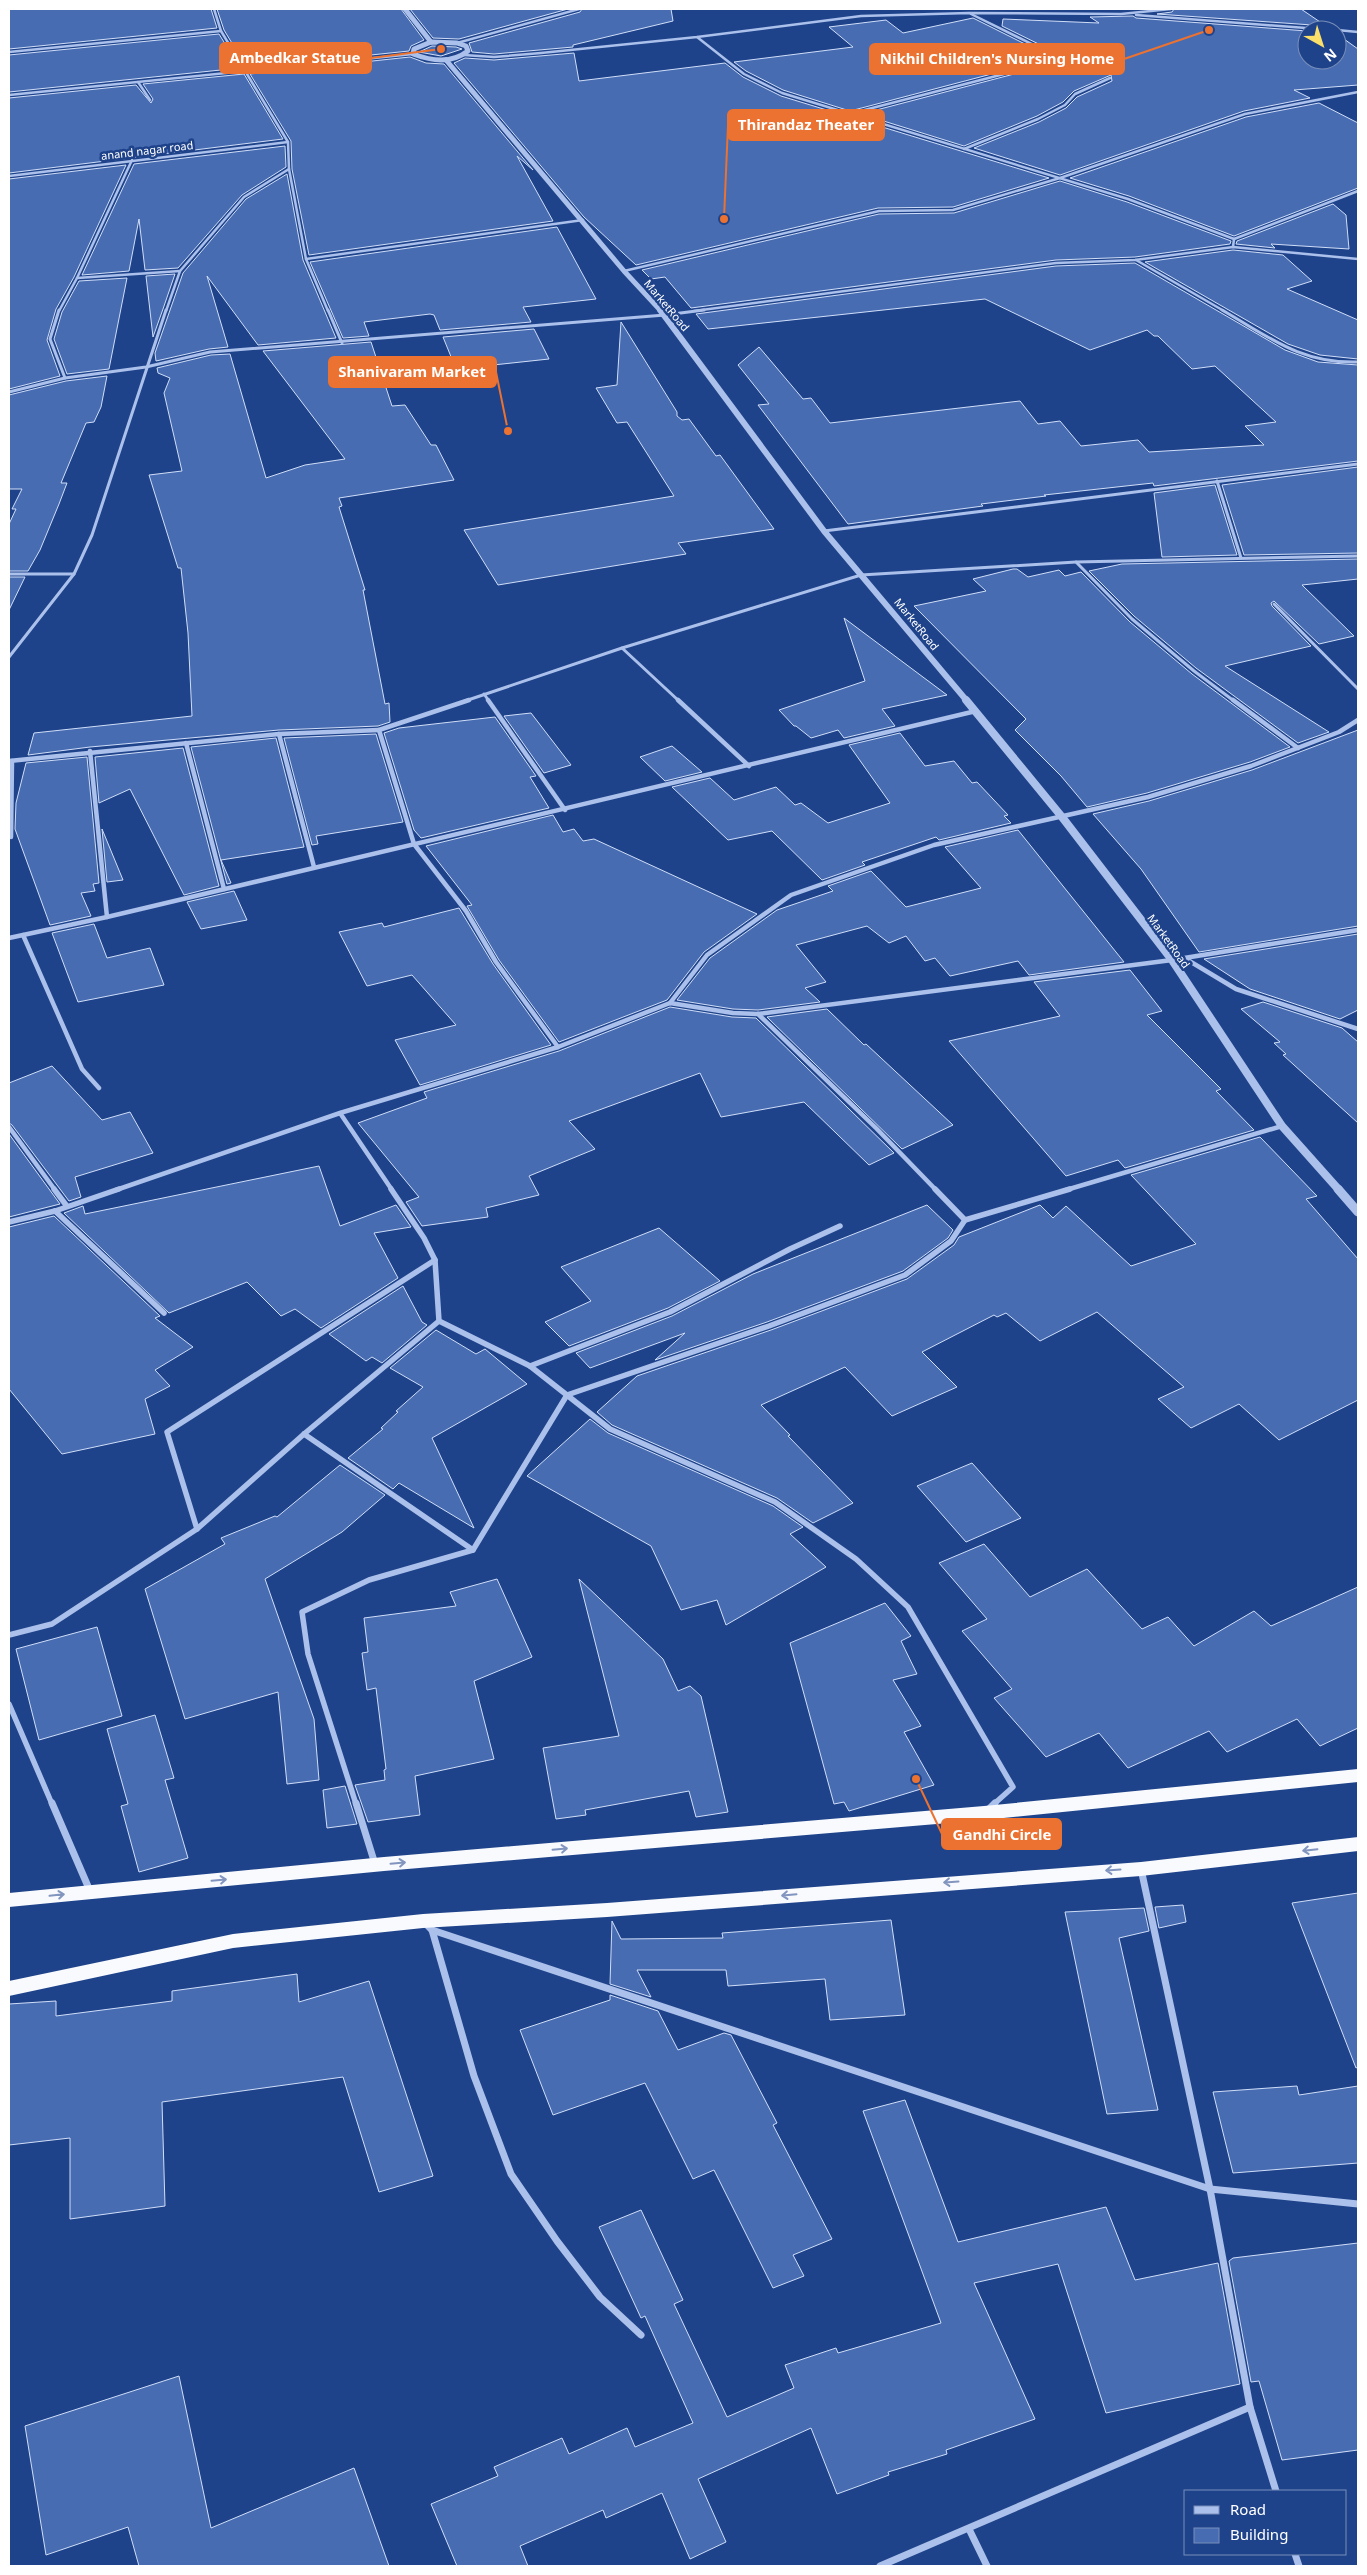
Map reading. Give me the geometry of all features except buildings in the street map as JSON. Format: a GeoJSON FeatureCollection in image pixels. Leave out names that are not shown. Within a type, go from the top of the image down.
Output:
{"type":"FeatureCollection","features":[{"type":"Feature","properties":{"kind":"highway"},"geometry":{"type":"LineString","coordinates":[[9,1900],[375,1865],[984,1813],[1358,1774]]}},
{"type":"Feature","properties":{"kind":"highway"},"geometry":{"type":"LineString","coordinates":[[9,1989],[234,1941],[1141,1868],[1358,1844]]}},
{"type":"Feature","properties":{"kind":"street"},"geometry":{"type":"LineString","coordinates":[[214,9],[221,30],[288,142],[289,169],[306,259],[342,343]]}},
{"type":"Feature","properties":{"kind":"street"},"geometry":{"type":"LineString","coordinates":[[405,9],[431,42]]}},
{"type":"Feature","properties":{"kind":"street"},"geometry":{"type":"LineString","coordinates":[[457,43],[579,9]]}},
{"type":"Feature","properties":{"kind":"street"},"geometry":{"type":"LineString","coordinates":[[1121,14],[1171,9]]}},
{"type":"Feature","properties":{"kind":"street"},"geometry":{"type":"LineString","coordinates":[[848,114],[1062,59],[969,12]]}},
{"type":"Feature","properties":{"kind":"street"},"geometry":{"type":"LineString","coordinates":[[9,95],[413,54],[432,60],[446,60],[464,55],[494,57],[541,54],[697,37],[861,16],[969,12],[1121,14],[1297,27]]}},
{"type":"Feature","properties":{"kind":"street"},"geometry":{"type":"LineString","coordinates":[[9,52],[221,30]]}},
{"type":"Feature","properties":{"kind":"street"},"geometry":{"type":"LineString","coordinates":[[697,37],[755,80],[782,93],[1128,199],[1234,239],[1358,191]]}},
{"type":"Feature","properties":{"kind":"street"},"geometry":{"type":"LineString","coordinates":[[413,54],[414,49],[431,42],[457,43],[466,46],[468,51],[464,55]]}},
{"type":"Feature","properties":{"kind":"street","name":"MarketRoad"},"geometry":{"type":"LineString","coordinates":[[446,60],[583,220],[624,271],[665,315],[824,531],[861,575],[886,600],[1062,817],[1172,960],[1282,1126],[1358,1212]]}},
{"type":"Feature","properties":{"kind":"street"},"geometry":{"type":"LineString","coordinates":[[964,149],[1038,120],[1065,105],[1075,94],[1110,78]]}},
{"type":"Feature","properties":{"kind":"street"},"geometry":{"type":"LineString","coordinates":[[138,82],[150,100]]}},
{"type":"Feature","properties":{"kind":"street"},"geometry":{"type":"LineString","coordinates":[[624,271],[879,211],[912,209],[953,210],[1060,178],[1245,114],[1358,92]]}},
{"type":"Feature","properties":{"kind":"street","name":"anand nagar road"},"geometry":{"type":"LineString","coordinates":[[9,176],[288,142]]}},
{"type":"Feature","properties":{"kind":"street"},"geometry":{"type":"LineString","coordinates":[[65,378],[50,339],[60,308],[77,278],[132,160]]}},
{"type":"Feature","properties":{"kind":"street"},"geometry":{"type":"LineString","coordinates":[[9,657],[74,574],[92,535],[146,367],[180,271],[244,197],[289,169]]}},
{"type":"Feature","properties":{"kind":"street"},"geometry":{"type":"LineString","coordinates":[[306,259],[583,220]]}},
{"type":"Feature","properties":{"kind":"street"},"geometry":{"type":"LineString","coordinates":[[1233,247],[1234,239]]}},
{"type":"Feature","properties":{"kind":"street"},"geometry":{"type":"LineString","coordinates":[[9,392],[65,378],[146,367],[210,352],[342,343],[665,315],[1056,263],[1135,260],[1233,247],[1358,258]]}},
{"type":"Feature","properties":{"kind":"street"},"geometry":{"type":"LineString","coordinates":[[1135,260],[1296,353],[1314,360],[1341,363],[1358,362]]}},
{"type":"Feature","properties":{"kind":"street"},"geometry":{"type":"LineString","coordinates":[[77,278],[180,271]]}},
{"type":"Feature","properties":{"kind":"street"},"geometry":{"type":"LineString","coordinates":[[824,531],[1358,464]]}},
{"type":"Feature","properties":{"kind":"street"},"geometry":{"type":"LineString","coordinates":[[1217,481],[1241,558]]}},
{"type":"Feature","properties":{"kind":"street"},"geometry":{"type":"LineString","coordinates":[[11,837],[10,761],[90,751],[279,734],[379,730],[622,648],[861,575],[1076,562],[1358,556]]}},
{"type":"Feature","properties":{"kind":"street"},"geometry":{"type":"LineString","coordinates":[[1076,562],[1132,618],[1173,654],[1298,748]]}},
{"type":"Feature","properties":{"kind":"street"},"geometry":{"type":"LineString","coordinates":[[9,574],[74,574]]}},
{"type":"Feature","properties":{"kind":"street"},"geometry":{"type":"LineString","coordinates":[[1274,604],[1358,689]]}},
{"type":"Feature","properties":{"kind":"street"},"geometry":{"type":"LineString","coordinates":[[622,648],[749,766]]}},
{"type":"Feature","properties":{"kind":"street"},"geometry":{"type":"LineString","coordinates":[[484,694],[565,810]]}},
{"type":"Feature","properties":{"kind":"street"},"geometry":{"type":"LineString","coordinates":[[9,938],[107,917],[314,867],[565,810],[976,711]]}},
{"type":"Feature","properties":{"kind":"street"},"geometry":{"type":"LineString","coordinates":[[670,1003],[708,954],[791,894],[934,844],[1148,798],[1251,766],[1339,732],[1358,720]]}},
{"type":"Feature","properties":{"kind":"street"},"geometry":{"type":"LineString","coordinates":[[379,730],[414,844],[466,911],[496,962],[558,1047]]}},
{"type":"Feature","properties":{"kind":"street"},"geometry":{"type":"LineString","coordinates":[[279,734],[314,867]]}},
{"type":"Feature","properties":{"kind":"street"},"geometry":{"type":"LineString","coordinates":[[186,742],[224,889]]}},
{"type":"Feature","properties":{"kind":"street"},"geometry":{"type":"LineString","coordinates":[[90,751],[107,917]]}},
{"type":"Feature","properties":{"kind":"street"},"geometry":{"type":"LineString","coordinates":[[9,1222],[55,1211],[66,1205],[340,1113],[558,1047],[670,1003],[733,1013],[758,1014],[1172,960],[1358,930]]}},
{"type":"Feature","properties":{"kind":"street"},"geometry":{"type":"LineString","coordinates":[[23,935],[82,1069],[99,1088]]}},
{"type":"Feature","properties":{"kind":"street"},"geometry":{"type":"LineString","coordinates":[[1185,958],[1236,989],[1358,1029]]}},
{"type":"Feature","properties":{"kind":"street"},"geometry":{"type":"LineString","coordinates":[[758,1014],[876,1128],[965,1220]]}},
{"type":"Feature","properties":{"kind":"street"},"geometry":{"type":"LineString","coordinates":[[340,1113],[424,1238],[435,1260],[439,1321]]}},
{"type":"Feature","properties":{"kind":"street"},"geometry":{"type":"LineString","coordinates":[[375,1865],[308,1654],[302,1612],[369,1580],[473,1550],[567,1395],[769,1326],[905,1275],[951,1241],[965,1220],[1282,1126]]}},
{"type":"Feature","properties":{"kind":"street"},"geometry":{"type":"LineString","coordinates":[[9,1127],[66,1205]]}},
{"type":"Feature","properties":{"kind":"street"},"geometry":{"type":"LineString","coordinates":[[55,1211],[164,1313]]}},
{"type":"Feature","properties":{"kind":"street"},"geometry":{"type":"LineString","coordinates":[[530,1366],[670,1312],[790,1249],[840,1226]]}},
{"type":"Feature","properties":{"kind":"street"},"geometry":{"type":"LineString","coordinates":[[197,1529],[167,1432],[435,1260]]}},
{"type":"Feature","properties":{"kind":"street"},"geometry":{"type":"LineString","coordinates":[[439,1321],[530,1366],[610,1429],[775,1502],[856,1559],[908,1607],[1013,1787],[984,1813]]}},
{"type":"Feature","properties":{"kind":"street"},"geometry":{"type":"LineString","coordinates":[[9,1635],[52,1624],[197,1529],[304,1434],[439,1321]]}},
{"type":"Feature","properties":{"kind":"street"},"geometry":{"type":"LineString","coordinates":[[304,1434],[473,1550]]}},
{"type":"Feature","properties":{"kind":"street"},"geometry":{"type":"LineString","coordinates":[[9,1704],[90,1892]]}},
{"type":"Feature","properties":{"kind":"street"},"geometry":{"type":"LineString","coordinates":[[1141,1868],[1210,2189],[1250,2407],[1276,2490]]}},
{"type":"Feature","properties":{"kind":"street"},"geometry":{"type":"LineString","coordinates":[[427,1925],[1210,2189],[1358,2204]]}},
{"type":"Feature","properties":{"kind":"street"},"geometry":{"type":"LineString","coordinates":[[427,1925],[474,2076],[511,2174],[557,2242],[600,2296],[641,2335]]}},
{"type":"Feature","properties":{"kind":"street"},"geometry":{"type":"LineString","coordinates":[[880,2566],[1250,2407]]}},
{"type":"Feature","properties":{"kind":"street"},"geometry":{"type":"LineString","coordinates":[[969,2528],[987,2566]]}},
{"type":"Feature","properties":{"kind":"place","name":"Nikhil Children's Nursing Home"},"geometry":{"type":"Point","coordinates":[1209,30]}},
{"type":"Feature","properties":{"kind":"place","name":"Ambedkar Statue"},"geometry":{"type":"Point","coordinates":[441,49]}},
{"type":"Feature","properties":{"kind":"place","name":"Thirandaz Theater"},"geometry":{"type":"Point","coordinates":[724,219]}},
{"type":"Feature","properties":{"kind":"place","name":"Shanivaram Market"},"geometry":{"type":"Point","coordinates":[508,431]}},
{"type":"Feature","properties":{"kind":"place","name":"Gandhi Circle"},"geometry":{"type":"Point","coordinates":[916,1779]}}]}
